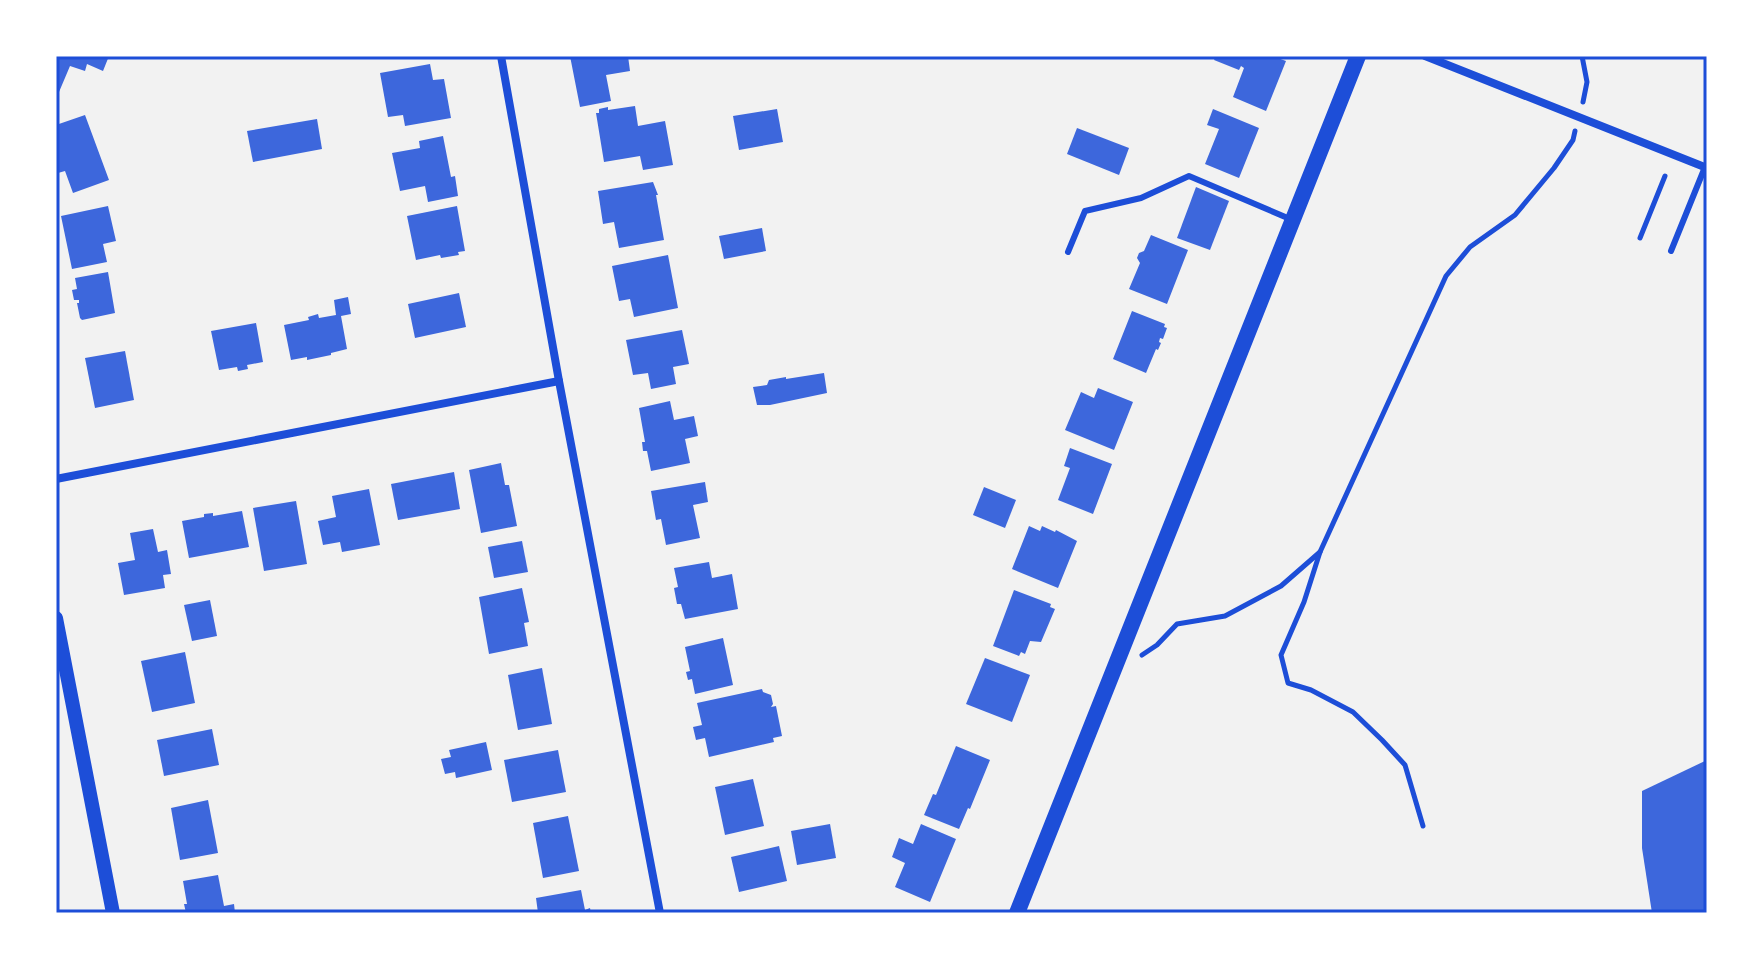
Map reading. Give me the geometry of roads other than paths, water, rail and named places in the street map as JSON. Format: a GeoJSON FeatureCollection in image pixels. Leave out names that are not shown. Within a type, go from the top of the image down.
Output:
{"type":"FeatureCollection","features":[{"type":"Feature","properties":{"kind":"main road"},"geometry":{"type":"LineString","coordinates":[[1017,913],[1358,56]]}},
{"type":"Feature","properties":{"kind":"street"},"geometry":{"type":"LineString","coordinates":[[501,56],[660,913]]}},
{"type":"Feature","properties":{"kind":"street"},"geometry":{"type":"LineString","coordinates":[[1425,56],[1706,168]]}},
{"type":"Feature","properties":{"kind":"street"},"geometry":{"type":"LineString","coordinates":[[56,479],[559,381]]}},
{"type":"Feature","properties":{"kind":"street"},"geometry":{"type":"LineString","coordinates":[[56,618],[113,913]]}},
{"type":"Feature","properties":{"kind":"lane"},"geometry":{"type":"LineString","coordinates":[[1671,251],[1706,168]]}},
{"type":"Feature","properties":{"kind":"lane"},"geometry":{"type":"LineString","coordinates":[[1068,252],[1085,211],[1141,198],[1189,176],[1293,221]]}}]}
